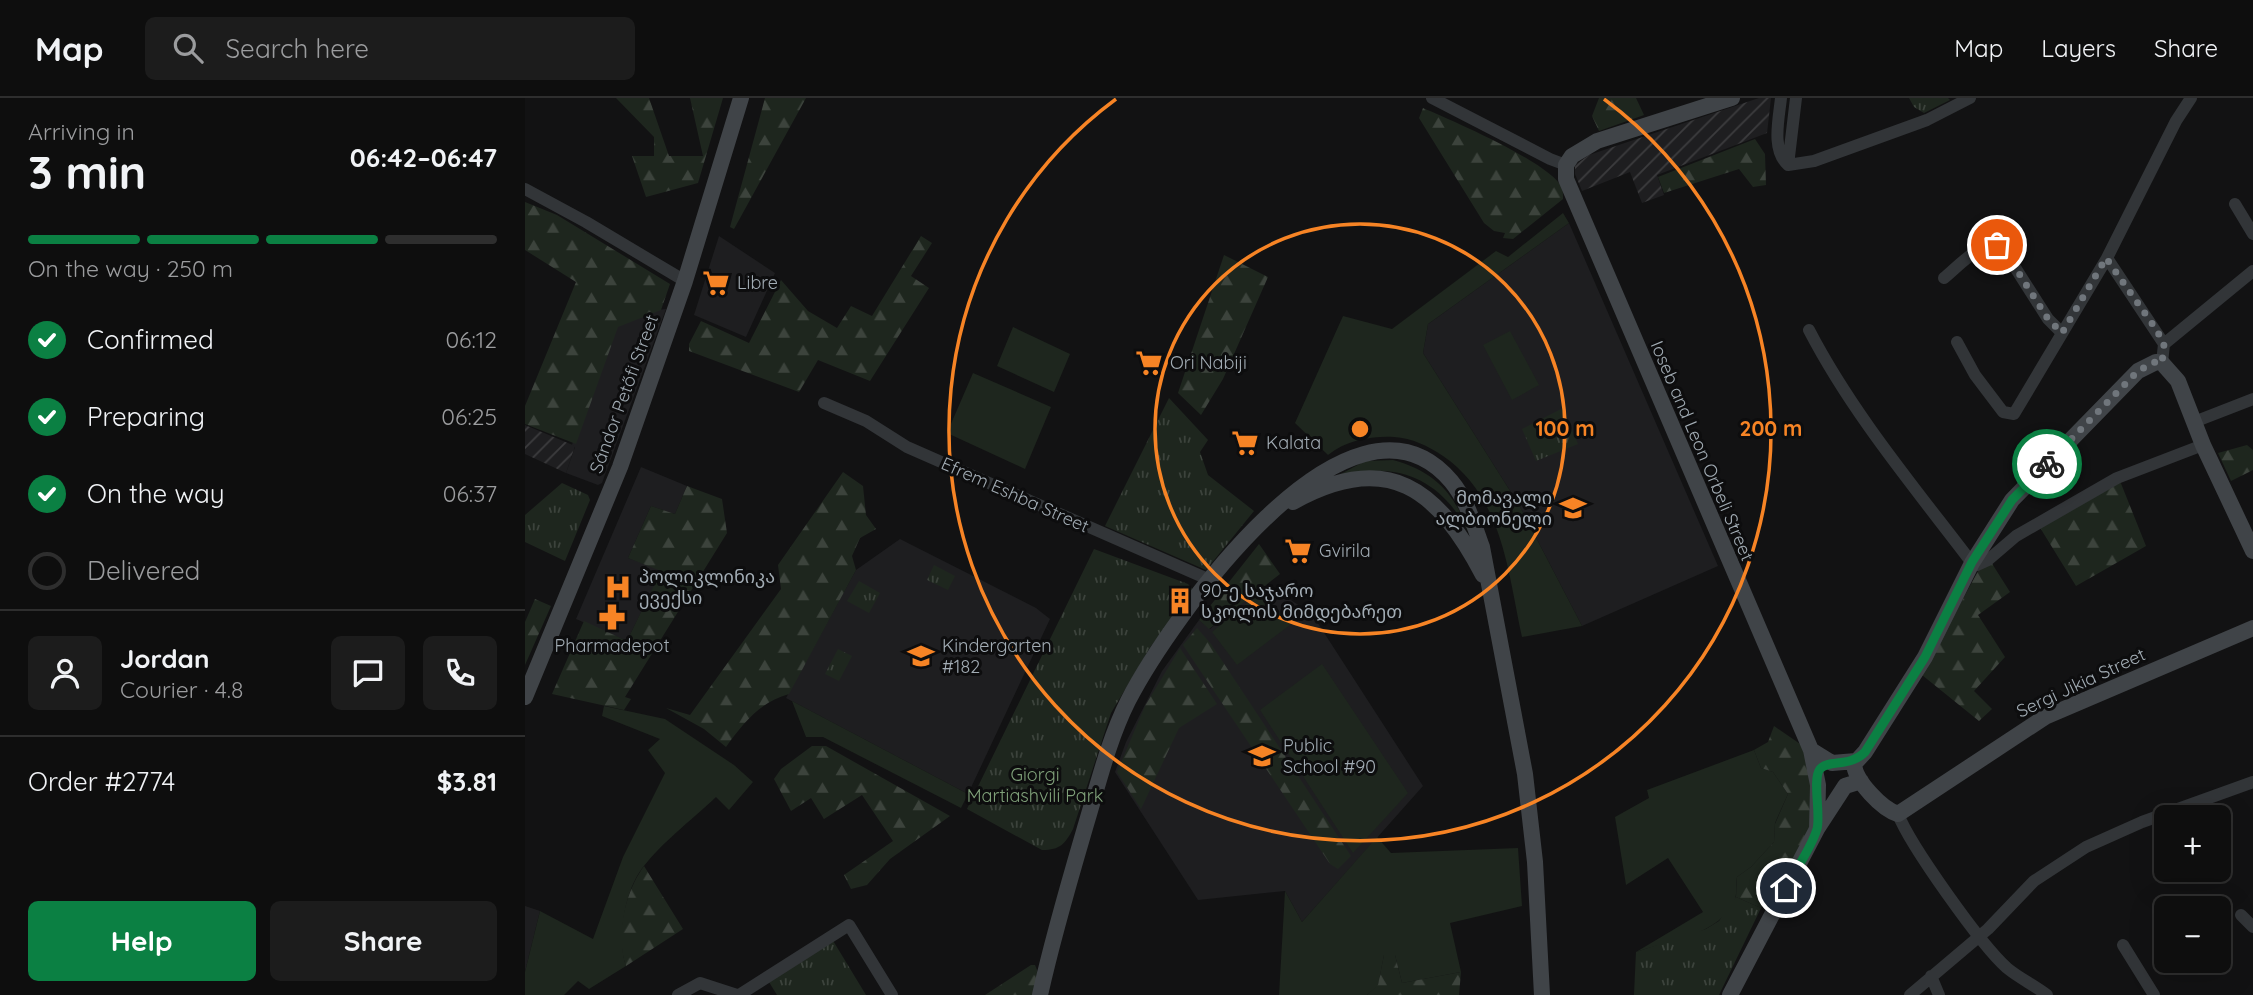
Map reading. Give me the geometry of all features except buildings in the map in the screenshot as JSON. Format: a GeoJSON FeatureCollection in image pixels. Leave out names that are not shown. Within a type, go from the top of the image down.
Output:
{"type":"FeatureCollection","features":[{"type":"Feature","properties":{"kind":"street","name":"Sándor Petőfi Street"},"geometry":{"type":"LineString","coordinates":[[525,697],[620,467],[685,281],[741,98]]}},
{"type":"Feature","properties":{"kind":"street"},"geometry":{"type":"LineString","coordinates":[[1432,98],[1566,165],[1578,150],[1597,141],[1732,98]]}},
{"type":"Feature","properties":{"kind":"street"},"geometry":{"type":"LineString","coordinates":[[1781,98],[1778,144],[1783,161],[1788,165],[1814,161],[1927,120],[1971,98]]}},
{"type":"Feature","properties":{"kind":"street"},"geometry":{"type":"LineString","coordinates":[[1788,165],[1796,98]]}},
{"type":"Feature","properties":{"kind":"street"},"geometry":{"type":"LineString","coordinates":[[1957,342],[1975,375],[2003,412],[2011,415],[2019,409],[2106,258],[2191,98]]}},
{"type":"Feature","properties":{"kind":"street","name":"Ioseb and Leon Orbeli Street"},"geometry":{"type":"LineString","coordinates":[[1566,165],[1572,199],[1811,750],[1817,781],[1817,829]]}},
{"type":"Feature","properties":{"kind":"street"},"geometry":{"type":"LineString","coordinates":[[525,189],[685,281]]}},
{"type":"Feature","properties":{"kind":"street"},"geometry":{"type":"LineString","coordinates":[[2235,204],[2253,234]]}},
{"type":"Feature","properties":{"kind":"street"},"geometry":{"type":"LineString","coordinates":[[1944,278],[1973,254],[1987,246],[1997,245],[2004,250],[2048,319],[2062,333]]}},
{"type":"Feature","properties":{"kind":"street"},"geometry":{"type":"LineString","coordinates":[[2106,258],[2164,344],[2162,363]]}},
{"type":"Feature","properties":{"kind":"street"},"geometry":{"type":"LineString","coordinates":[[2164,344],[2253,271]]}},
{"type":"Feature","properties":{"kind":"street"},"geometry":{"type":"LineString","coordinates":[[1809,330],[1827,364],[1972,562],[1982,564],[2016,536],[2117,478],[2203,445]]}},
{"type":"Feature","properties":{"kind":"street"},"geometry":{"type":"LineString","coordinates":[[1861,780],[1829,793],[1817,781],[1823,766],[1841,764],[1865,752],[1925,657],[1972,562],[2012,500],[2138,371],[2155,362],[2162,363],[2178,381],[2203,445],[2253,551]]}},
{"type":"Feature","properties":{"kind":"street"},"geometry":{"type":"LineString","coordinates":[[2194,422],[2253,399]]}},
{"type":"Feature","properties":{"kind":"street","name":"Efrem Eshba Street"},"geometry":{"type":"LineString","coordinates":[[824,404],[866,421],[907,447],[1210,580]]}},
{"type":"Feature","properties":{"kind":"street"},"geometry":{"type":"LineString","coordinates":[[1040,995],[1106,756],[1127,702],[1154,657],[1210,580],[1270,516],[1306,484],[1333,466],[1363,452],[1394,450],[1424,459],[1450,480],[1470,512],[1482,547],[1525,774],[1535,862],[1542,995]]}},
{"type":"Feature","properties":{"kind":"street"},"geometry":{"type":"LineString","coordinates":[[1270,516],[1334,483],[1364,478],[1397,482],[1425,494],[1448,518],[1490,590]]}},
{"type":"Feature","properties":{"kind":"street","name":"Sergi Jikia Street"},"geometry":{"type":"LineString","coordinates":[[1898,814],[1992,749],[2045,717],[2253,628]]}},
{"type":"Feature","properties":{"kind":"street"},"geometry":{"type":"LineString","coordinates":[[1811,750],[1855,771],[1888,809],[1898,814],[1934,872],[2006,967],[2047,995]]}},
{"type":"Feature","properties":{"kind":"street"},"geometry":{"type":"LineString","coordinates":[[1730,995],[1817,829],[1844,788],[1847,779],[1841,764]]}},
{"type":"Feature","properties":{"kind":"street"},"geometry":{"type":"LineString","coordinates":[[1910,995],[1980,934],[2034,881],[2086,847],[2141,822],[2245,782],[2253,782]]}},
{"type":"Feature","properties":{"kind":"street"},"geometry":{"type":"LineString","coordinates":[[2241,915],[2253,928]]}},
{"type":"Feature","properties":{"kind":"street"},"geometry":{"type":"LineString","coordinates":[[678,995],[700,983],[738,995],[849,925],[892,995]]}},
{"type":"Feature","properties":{"kind":"street"},"geometry":{"type":"LineString","coordinates":[[2123,945],[2154,995]]}},
{"type":"Feature","properties":{"kind":"street"},"geometry":{"type":"LineString","coordinates":[[1931,976],[1939,995]]}},
{"type":"Feature","properties":{"kind":"shaded area"},"geometry":{"type":"Polygon","coordinates":[[[1759,98],[1771,98],[1767,133],[1657,175],[1664,195],[1642,203],[1630,172],[1582,191],[1575,174],[1575,165],[1589,155],[1759,98]]]}},
{"type":"Feature","properties":{"kind":"shaded area"},"geometry":{"type":"Polygon","coordinates":[[[1569,223],[1718,566],[1582,626],[1519,505],[1423,353],[1428,324],[1569,223]]]}},
{"type":"Feature","properties":{"kind":"shaded area"},"geometry":{"type":"Polygon","coordinates":[[[719,236],[775,273],[746,337],[694,315],[719,236]]]}},
{"type":"Feature","properties":{"kind":"shaded area"},"geometry":{"type":"Polygon","coordinates":[[[666,309],[602,483],[598,485],[566,473],[575,447],[572,445],[581,410],[619,314],[666,309]]]}},
{"type":"Feature","properties":{"kind":"shaded area"},"geometry":{"type":"Polygon","coordinates":[[[525,425],[575,446],[566,473],[525,454],[525,425]]]}},
{"type":"Feature","properties":{"kind":"shaded area"},"geometry":{"type":"Polygon","coordinates":[[[641,467],[687,486],[675,514],[651,506],[628,558],[662,570],[627,641],[576,619],[641,467]]]}},
{"type":"Feature","properties":{"kind":"shaded area","name":"Kindergarten #182"},"geometry":{"type":"Polygon","coordinates":[[[900,539],[1036,608],[1050,619],[968,794],[786,698],[856,570],[900,539]]]}},
{"type":"Feature","properties":{"kind":"shaded area","name":"Public School #90"},"geometry":{"type":"Polygon","coordinates":[[[1265,583],[1312,614],[1423,786],[1302,922],[1285,891],[1198,900],[1115,772],[1126,742],[1162,671],[1199,620],[1210,629],[1265,583]]]}},
{"type":"Feature","properties":{"kind":"shaded area"},"geometry":{"type":"Polygon","coordinates":[[[525,906],[540,911],[525,972],[525,906]]]}},
{"type":"Feature","properties":{"kind":"green space"},"geometry":{"type":"Polygon","coordinates":[[[616,98],[649,98],[669,156],[703,156],[690,98],[723,98],[698,183],[646,197],[632,156],[654,156],[654,137],[616,98]]]}},
{"type":"Feature","properties":{"kind":"green space"},"geometry":{"type":"Polygon","coordinates":[[[765,98],[806,98],[734,229],[730,227],[765,98]]]}},
{"type":"Feature","properties":{"kind":"green space"},"geometry":{"type":"Polygon","coordinates":[[[1599,98],[1636,98],[1644,115],[1599,131],[1592,116],[1599,98]]]}},
{"type":"Feature","properties":{"kind":"green space"},"geometry":{"type":"Polygon","coordinates":[[[1909,98],[1950,100],[1924,113],[1914,107],[1909,98]]]}},
{"type":"Feature","properties":{"kind":"green space"},"geometry":{"type":"Polygon","coordinates":[[[1423,108],[1499,143],[1540,167],[1562,188],[1563,199],[1513,239],[1503,238],[1505,233],[1494,231],[1484,223],[1419,118],[1423,108]]]}},
{"type":"Feature","properties":{"kind":"green space"},"geometry":{"type":"Polygon","coordinates":[[[1755,139],[1765,154],[1766,185],[1753,187],[1739,169],[1664,193],[1658,177],[1755,139]]]}},
{"type":"Feature","properties":{"kind":"green space"},"geometry":{"type":"Polygon","coordinates":[[[525,202],[557,215],[670,284],[661,310],[618,327],[576,444],[525,424],[525,406],[576,282],[525,250],[525,202]]]}},
{"type":"Feature","properties":{"kind":"green space"},"geometry":{"type":"Polygon","coordinates":[[[1563,213],[1569,223],[1428,324],[1423,353],[1519,505],[1582,626],[1522,637],[1500,538],[1491,514],[1463,473],[1432,449],[1394,437],[1359,440],[1328,455],[1295,423],[1343,316],[1392,329],[1496,251],[1508,257],[1563,213]]]}},
{"type":"Feature","properties":{"kind":"green space"},"geometry":{"type":"Polygon","coordinates":[[[921,236],[932,243],[911,276],[929,288],[870,381],[818,360],[799,392],[689,351],[689,344],[701,321],[749,343],[781,280],[808,311],[837,328],[851,306],[872,316],[921,236]]]}},
{"type":"Feature","properties":{"kind":"green space"},"geometry":{"type":"Polygon","coordinates":[[[1224,255],[1268,277],[1223,379],[1201,415],[1178,393],[1224,255]]]}},
{"type":"Feature","properties":{"kind":"green space"},"geometry":{"type":"Polygon","coordinates":[[[1013,327],[1070,354],[1054,392],[997,366],[1013,327]]]}},
{"type":"Feature","properties":{"kind":"green space"},"geometry":{"type":"Polygon","coordinates":[[[1510,331],[1539,385],[1512,400],[1483,345],[1510,331]]]}},
{"type":"Feature","properties":{"kind":"green space"},"geometry":{"type":"Polygon","coordinates":[[[973,373],[1051,407],[1025,469],[947,433],[973,373]]]}},
{"type":"Feature","properties":{"kind":"green space"},"geometry":{"type":"Polygon","coordinates":[[[1169,398],[1208,440],[1200,452],[1208,475],[1254,511],[1206,570],[1105,526],[1169,398]]]}},
{"type":"Feature","properties":{"kind":"green space"},"geometry":{"type":"Polygon","coordinates":[[[1563,408],[1578,444],[1536,461],[1522,429],[1563,408]]]}},
{"type":"Feature","properties":{"kind":"green space"},"geometry":{"type":"Polygon","coordinates":[[[2247,445],[2253,450],[2253,470],[2231,481],[2218,453],[2247,445]]]}},
{"type":"Feature","properties":{"kind":"green space"},"geometry":{"type":"Polygon","coordinates":[[[1393,460],[1423,472],[1445,489],[1460,512],[1473,542],[1450,505],[1436,491],[1420,481],[1403,474],[1383,471],[1341,477],[1339,475],[1365,461],[1393,460]]]}},
{"type":"Feature","properties":{"kind":"green space"},"geometry":{"type":"Polygon","coordinates":[[[843,472],[863,486],[866,515],[876,529],[860,538],[852,556],[856,570],[789,694],[769,702],[753,714],[726,747],[704,729],[666,708],[690,715],[781,589],[778,565],[843,472]]]}},
{"type":"Feature","properties":{"kind":"green space"},"geometry":{"type":"Polygon","coordinates":[[[2120,481],[2146,546],[2076,586],[2039,526],[2120,481]]]}},
{"type":"Feature","properties":{"kind":"green space"},"geometry":{"type":"Polygon","coordinates":[[[562,483],[588,495],[590,500],[565,561],[525,542],[525,515],[562,483]]]}},
{"type":"Feature","properties":{"kind":"green space"},"geometry":{"type":"Polygon","coordinates":[[[687,486],[722,499],[727,533],[625,697],[631,699],[624,710],[552,694],[584,621],[627,641],[661,571],[628,558],[651,506],[675,514],[687,486]]]}},
{"type":"Feature","properties":{"kind":"green space"},"geometry":{"type":"Polygon","coordinates":[[[1259,544],[1280,574],[1209,629],[1199,620],[1259,544]]]}},
{"type":"Feature","properties":{"kind":"green space","name":"Giorgi Martiashvili Park"},"geometry":{"type":"Polygon","coordinates":[[[1094,549],[1188,584],[1194,591],[1151,646],[1111,713],[1073,829],[1058,847],[1042,850],[967,809],[1094,549]]]}},
{"type":"Feature","properties":{"kind":"green space"},"geometry":{"type":"Polygon","coordinates":[[[1991,562],[2010,592],[1978,615],[2005,657],[1974,691],[1992,709],[1979,721],[1922,675],[1978,571],[1991,562]]]}},
{"type":"Feature","properties":{"kind":"green space"},"geometry":{"type":"Polygon","coordinates":[[[934,565],[955,576],[948,590],[927,580],[934,565]]]}},
{"type":"Feature","properties":{"kind":"green space"},"geometry":{"type":"Polygon","coordinates":[[[859,581],[880,593],[869,613],[847,601],[859,581]]]}},
{"type":"Feature","properties":{"kind":"green space"},"geometry":{"type":"Polygon","coordinates":[[[1262,591],[1290,625],[1237,665],[1212,632],[1262,591]]]}},
{"type":"Feature","properties":{"kind":"green space"},"geometry":{"type":"Polygon","coordinates":[[[535,599],[551,606],[525,665],[525,622],[535,599]]]}},
{"type":"Feature","properties":{"kind":"green space"},"geometry":{"type":"Polygon","coordinates":[[[1197,628],[1211,644],[1351,856],[1338,869],[1330,864],[1183,645],[1197,628]]]}},
{"type":"Feature","properties":{"kind":"green space"},"geometry":{"type":"Polygon","coordinates":[[[1180,648],[1217,704],[1179,728],[1141,809],[1117,772],[1145,706],[1180,648]]]}},
{"type":"Feature","properties":{"kind":"green space"},"geometry":{"type":"Polygon","coordinates":[[[838,649],[852,656],[839,681],[825,674],[838,649]]]}},
{"type":"Feature","properties":{"kind":"green space"},"geometry":{"type":"Polygon","coordinates":[[[1322,664],[1408,793],[1353,853],[1260,710],[1322,664]]]}},
{"type":"Feature","properties":{"kind":"green space"},"geometry":{"type":"Polygon","coordinates":[[[792,701],[968,794],[961,808],[823,737],[806,737],[792,701]]]}},
{"type":"Feature","properties":{"kind":"green space"},"geometry":{"type":"Polygon","coordinates":[[[604,706],[665,719],[734,765],[753,782],[729,810],[716,797],[665,843],[639,873],[629,894],[623,919],[622,944],[626,966],[589,989],[578,981],[564,995],[525,995],[525,972],[540,911],[593,939],[623,857],[665,773],[648,750],[660,739],[602,716],[604,706]]]}},
{"type":"Feature","properties":{"kind":"green space"},"geometry":{"type":"Polygon","coordinates":[[[1774,726],[1806,748],[1816,786],[1814,828],[1761,908],[1736,897],[1737,877],[1751,867],[1774,842],[1775,824],[1788,794],[1773,772],[1761,768],[1754,750],[1768,742],[1774,726]]]}},
{"type":"Feature","properties":{"kind":"green space"},"geometry":{"type":"Polygon","coordinates":[[[812,746],[826,746],[950,816],[890,859],[867,885],[851,889],[844,875],[893,841],[862,795],[824,819],[811,798],[791,811],[774,779],[781,769],[812,746]]]}},
{"type":"Feature","properties":{"kind":"green space"},"geometry":{"type":"Polygon","coordinates":[[[1754,750],[1761,768],[1773,772],[1788,794],[1775,823],[1774,842],[1751,867],[1737,877],[1735,899],[1718,921],[1692,935],[1636,952],[1703,912],[1668,858],[1626,885],[1615,817],[1649,798],[1647,790],[1754,750]]]}},
{"type":"Feature","properties":{"kind":"green space"},"geometry":{"type":"Polygon","coordinates":[[[1377,837],[1391,853],[1518,848],[1522,906],[1450,923],[1461,972],[1402,983],[1395,955],[1384,955],[1378,986],[1367,995],[1279,995],[1285,891],[1302,922],[1377,837]]]}},
{"type":"Feature","properties":{"kind":"green space"},"geometry":{"type":"Polygon","coordinates":[[[644,866],[683,929],[626,966],[621,941],[624,914],[632,888],[644,866]]]}},
{"type":"Feature","properties":{"kind":"green space"},"geometry":{"type":"Polygon","coordinates":[[[1736,897],[1761,908],[1719,995],[1634,995],[1636,952],[1706,929],[1719,921],[1736,897]]]}},
{"type":"Feature","properties":{"kind":"green space"},"geometry":{"type":"Polygon","coordinates":[[[832,939],[866,995],[777,995],[769,982],[832,939]]]}},
{"type":"Feature","properties":{"kind":"green space"},"geometry":{"type":"Polygon","coordinates":[[[1384,955],[1395,955],[1402,983],[1461,972],[1459,995],[1367,995],[1378,985],[1384,955]]]}},
{"type":"Feature","properties":{"kind":"green space"},"geometry":{"type":"Polygon","coordinates":[[[1035,965],[1039,975],[1034,995],[985,995],[1035,965]]]}},
{"type":"Feature","properties":{"kind":"way so far"},"geometry":{"type":"LineString","coordinates":[[1997,245],[2004,250],[2048,319],[2062,333],[2106,258],[2143,308],[2164,344],[2162,363],[2155,362],[2138,371],[2047,464]]}},
{"type":"Feature","properties":{"kind":"place","name":"Libre"},"geometry":{"type":"Point","coordinates":[716,283]}},
{"type":"Feature","properties":{"kind":"place","name":"Ori Nabiji"},"geometry":{"type":"Point","coordinates":[1149,363]}},
{"type":"Feature","properties":{"kind":"place","name":"Kalata"},"geometry":{"type":"Point","coordinates":[1245,443]}},
{"type":"Feature","properties":{"kind":"place","name":"მომავალი ალბიონელი"},"geometry":{"type":"Point","coordinates":[1573,508]}},
{"type":"Feature","properties":{"kind":"place","name":"Gvirila"},"geometry":{"type":"Point","coordinates":[1298,551]}},
{"type":"Feature","properties":{"kind":"place","name":"პოლიკლინიკა ევექსი"},"geometry":{"type":"Point","coordinates":[618,587]}},
{"type":"Feature","properties":{"kind":"place","name":"90-ე საჯარო სკოლის მიმდებარეთ"},"geometry":{"type":"Point","coordinates":[1180,601]}},
{"type":"Feature","properties":{"kind":"place","name":"Pharmadepot"},"geometry":{"type":"Point","coordinates":[612,617]}},
{"type":"Feature","properties":{"kind":"place","name":"Kindergarten #182"},"geometry":{"type":"Point","coordinates":[921,656]}},
{"type":"Feature","properties":{"kind":"place","name":"Public School #90"},"geometry":{"type":"Point","coordinates":[1262,756]}},
{"type":"Feature","properties":{"kind":"route"},"geometry":{"type":"LineString","coordinates":[[1786,888],[1817,829],[1817,777],[1820,769],[1832,763],[1856,761],[1865,752],[1925,657],[1972,562],[2012,500],[2047,464]]}}]}
